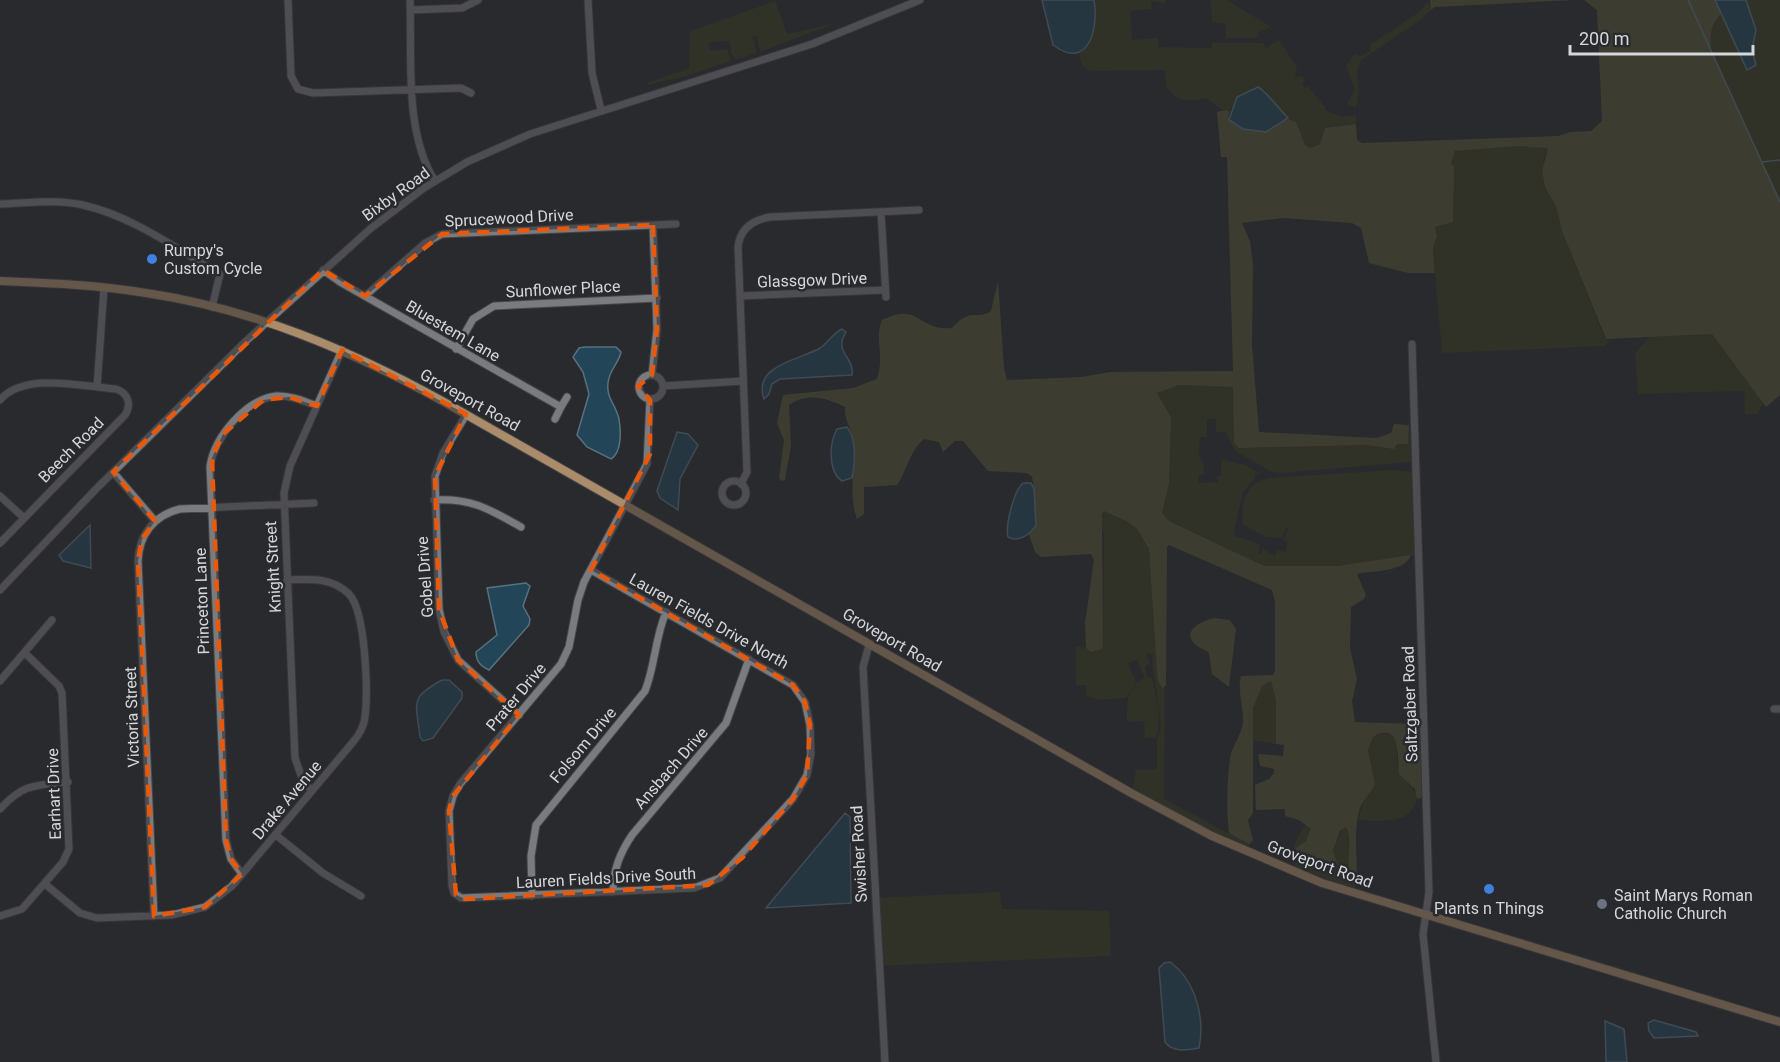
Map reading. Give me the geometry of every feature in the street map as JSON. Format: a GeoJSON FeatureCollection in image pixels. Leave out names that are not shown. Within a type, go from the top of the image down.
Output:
{"type":"FeatureCollection","features":[{"type":"Feature","properties":{"kind":"main road","name":"Groveport Road"},"geometry":{"type":"LineString","coordinates":[[0,281],[145,292],[266,321],[342,350],[389,372],[466,415],[869,645],[1212,836],[1322,883],[1780,1022]]}},
{"type":"Feature","properties":{"kind":"street"},"geometry":{"type":"LineString","coordinates":[[288,0],[291,76],[298,89],[313,93],[461,88],[471,93]]}},
{"type":"Feature","properties":{"kind":"street"},"geometry":{"type":"LineString","coordinates":[[410,0],[417,141],[420,154],[435,181]]}},
{"type":"Feature","properties":{"kind":"street"},"geometry":{"type":"LineString","coordinates":[[410,10],[462,8],[478,0]]}},
{"type":"Feature","properties":{"kind":"street"},"geometry":{"type":"LineString","coordinates":[[588,0],[592,74],[601,110]]}},
{"type":"Feature","properties":{"kind":"street","name":"Bixby Road"},"geometry":{"type":"LineString","coordinates":[[0,590],[113,472],[266,321],[384,218],[435,181],[466,162],[518,139],[601,110],[812,44],[920,0]]}},
{"type":"Feature","properties":{"kind":"street"},"geometry":{"type":"LineString","coordinates":[[291,94],[298,89]]}},
{"type":"Feature","properties":{"kind":"street"},"geometry":{"type":"LineString","coordinates":[[0,204],[58,201],[83,205],[119,217],[220,274],[212,307]]}},
{"type":"Feature","properties":{"kind":"street"},"geometry":{"type":"LineString","coordinates":[[741,484],[747,472],[738,241],[746,228],[755,221],[770,217],[919,210]]}},
{"type":"Feature","properties":{"kind":"street","name":"Glassgow Drive"},"geometry":{"type":"LineString","coordinates":[[740,296],[886,294],[881,212]]}},
{"type":"Feature","properties":{"kind":"street","name":"Sprucewood Drive"},"geometry":{"type":"LineString","coordinates":[[364,296],[425,243],[442,234],[676,224]]}},
{"type":"Feature","properties":{"kind":"street"},"geometry":{"type":"LineString","coordinates":[[652,375],[657,329],[653,225]]}},
{"type":"Feature","properties":{"kind":"street","name":"Bluestem Lane"},"geometry":{"type":"LineString","coordinates":[[323,270],[456,349],[561,407]]}},
{"type":"Feature","properties":{"kind":"street"},"geometry":{"type":"LineString","coordinates":[[0,400],[17,386],[33,383],[97,387],[104,288]]}},
{"type":"Feature","properties":{"kind":"street","name":"Sunflower Place"},"geometry":{"type":"LineString","coordinates":[[456,349],[473,319],[494,306],[657,298]]}},
{"type":"Feature","properties":{"kind":"street","name":"Saltzgaber Road"},"geometry":{"type":"LineString","coordinates":[[1412,344],[1429,892],[1423,934],[1436,1062]]}},
{"type":"Feature","properties":{"kind":"street","name":"Knight Street"},"geometry":{"type":"LineString","coordinates":[[312,791],[303,781],[295,758],[284,504],[290,466],[342,350]]}},
{"type":"Feature","properties":{"kind":"street"},"geometry":{"type":"LineString","coordinates":[[652,375],[660,378],[663,386],[658,397],[650,400],[640,393],[638,386],[641,378],[652,375]]}},
{"type":"Feature","properties":{"kind":"street"},"geometry":{"type":"LineString","coordinates":[[663,386],[743,381]]}},
{"type":"Feature","properties":{"kind":"street","name":"Beech Road"},"geometry":{"type":"LineString","coordinates":[[0,543],[128,412],[129,403],[123,392],[97,387]]}},
{"type":"Feature","properties":{"kind":"street","name":"Princeton Lane"},"geometry":{"type":"LineString","coordinates":[[242,874],[231,859],[226,840],[210,466],[214,450],[223,434],[246,411],[263,400],[276,396],[303,400],[317,406]]}},
{"type":"Feature","properties":{"kind":"street"},"geometry":{"type":"LineString","coordinates":[[555,419],[567,397]]}},
{"type":"Feature","properties":{"kind":"street","name":"Prater Drive"},"geometry":{"type":"LineString","coordinates":[[465,899],[456,895],[452,886],[449,811],[453,796],[460,784],[566,656],[578,600],[591,570],[648,464],[650,400]]}},
{"type":"Feature","properties":{"kind":"street","name":"Gobel Drive"},"geometry":{"type":"LineString","coordinates":[[466,415],[436,467],[434,500],[439,609],[448,643],[458,660],[519,715]]}},
{"type":"Feature","properties":{"kind":"street"},"geometry":{"type":"LineString","coordinates":[[113,472],[155,521],[167,512],[180,509],[314,503]]}},
{"type":"Feature","properties":{"kind":"street"},"geometry":{"type":"LineString","coordinates":[[0,496],[23,517]]}},
{"type":"Feature","properties":{"kind":"street"},"geometry":{"type":"LineString","coordinates":[[434,500],[466,500],[477,503],[521,527]]}},
{"type":"Feature","properties":{"kind":"street","name":"Victoria Street"},"geometry":{"type":"LineString","coordinates":[[154,916],[138,561],[142,539],[155,521]]}},
{"type":"Feature","properties":{"kind":"street","name":"Lauren Fields Drive North"},"geometry":{"type":"LineString","coordinates":[[591,570],[783,677],[805,702],[812,740],[807,775]]}},
{"type":"Feature","properties":{"kind":"street","name":"Drake Avenue"},"geometry":{"type":"LineString","coordinates":[[45,884],[80,913],[89,917],[189,913],[204,907],[219,898],[242,874],[353,742],[365,718],[362,628],[357,606],[340,587],[317,579],[287,580]]}},
{"type":"Feature","properties":{"kind":"street","name":"Folsom Drive"},"geometry":{"type":"LineString","coordinates":[[532,896],[531,856],[536,825],[645,691],[650,678],[658,631],[666,612]]}},
{"type":"Feature","properties":{"kind":"street"},"geometry":{"type":"LineString","coordinates":[[0,681],[52,620]]}},
{"type":"Feature","properties":{"kind":"street","name":"Swisher Road"},"geometry":{"type":"LineString","coordinates":[[869,645],[863,667],[885,1062]]}},
{"type":"Feature","properties":{"kind":"street","name":"Earhart Drive"},"geometry":{"type":"LineString","coordinates":[[0,916],[22,909],[63,862],[69,849],[68,782],[62,693],[59,686],[24,653]]}},
{"type":"Feature","properties":{"kind":"street","name":"Ansbach Drive"},"geometry":{"type":"LineString","coordinates":[[613,892],[615,872],[621,851],[726,723],[749,659]]}},
{"type":"Feature","properties":{"kind":"street","name":"Lauren Fields Drive South"},"geometry":{"type":"LineString","coordinates":[[465,899],[694,888],[720,878],[793,799],[807,775]]}},
{"type":"Feature","properties":{"kind":"street"},"geometry":{"type":"LineString","coordinates":[[0,809],[14,794],[30,786],[68,782]]}},
{"type":"Feature","properties":{"kind":"street"},"geometry":{"type":"LineString","coordinates":[[276,835],[323,873],[362,896]]}},
{"type":"Feature","properties":{"kind":"highlighted area"},"geometry":{"type":"Polygon","coordinates":[[[653,225],[657,329],[652,375],[638,386],[650,400],[650,454],[591,570],[793,685],[805,702],[810,725],[807,775],[793,799],[742,858],[708,885],[465,899],[456,895],[449,811],[453,796],[519,715],[458,660],[439,609],[435,476],[466,414],[342,350],[317,406],[289,397],[263,400],[223,434],[212,458],[226,840],[231,859],[242,874],[205,907],[154,916],[138,561],[142,539],[155,521],[113,472],[323,270],[365,296],[442,234],[653,225]]]}},
{"type":"Feature","properties":{"kind":"green space"},"geometry":{"type":"Polygon","coordinates":[[[1094,0],[1165,0],[1165,4],[1151,1],[1152,9],[1130,11],[1132,40],[1158,38],[1158,47],[1212,48],[1212,43],[1263,43],[1266,48],[1279,40],[1297,67],[1295,77],[1302,76],[1305,81],[1302,84],[1304,88],[1308,86],[1325,110],[1341,117],[1356,115],[1356,124],[1325,128],[1320,144],[1310,148],[1305,145],[1296,123],[1275,107],[1265,90],[1258,87],[1237,97],[1230,112],[1221,109],[1207,98],[1183,100],[1174,96],[1166,86],[1165,70],[1091,71],[1082,66],[1079,52],[1085,48],[1092,37],[1095,22],[1094,0]]]}},
{"type":"Feature","properties":{"kind":"green space"},"geometry":{"type":"Polygon","coordinates":[[[1210,0],[1227,0],[1268,25],[1272,30],[1268,28],[1258,33],[1259,37],[1256,38],[1226,38],[1226,24],[1212,22],[1210,0]]]}},
{"type":"Feature","properties":{"kind":"green space"},"geometry":{"type":"Polygon","coordinates":[[[1430,0],[1574,0],[1435,7],[1431,10],[1430,0]]]}},
{"type":"Feature","properties":{"kind":"green space"},"geometry":{"type":"Polygon","coordinates":[[[1584,0],[1715,0],[1722,13],[1712,30],[1711,51],[1780,201],[1780,395],[1766,407],[1712,334],[1606,339],[1562,231],[1556,206],[1545,187],[1542,171],[1548,148],[1518,146],[1455,151],[1451,164],[1454,166],[1453,222],[1435,227],[1437,236],[1433,248],[1435,273],[1408,273],[1369,263],[1361,228],[1352,223],[1283,218],[1242,223],[1250,241],[1253,265],[1252,345],[1259,432],[1376,438],[1391,433],[1394,424],[1409,425],[1408,444],[1397,444],[1394,449],[1367,445],[1239,448],[1234,443],[1233,387],[1179,385],[1157,393],[1171,417],[1169,484],[1162,513],[1169,521],[1264,566],[1337,566],[1411,555],[1408,561],[1395,568],[1357,574],[1366,595],[1364,599],[1351,607],[1350,648],[1357,679],[1352,701],[1355,722],[1417,724],[1419,726],[1422,790],[1421,798],[1417,799],[1415,789],[1399,774],[1398,752],[1393,738],[1389,734],[1382,733],[1373,737],[1368,750],[1375,784],[1362,804],[1358,817],[1356,884],[1349,872],[1349,841],[1346,827],[1340,831],[1333,851],[1337,863],[1335,868],[1322,873],[1296,860],[1296,848],[1306,841],[1311,829],[1299,820],[1285,816],[1285,809],[1256,810],[1255,785],[1269,779],[1274,773],[1274,769],[1260,766],[1258,754],[1283,756],[1284,745],[1276,744],[1276,701],[1271,681],[1262,686],[1253,708],[1253,813],[1248,820],[1253,840],[1249,844],[1229,833],[1227,796],[1230,758],[1243,723],[1241,676],[1273,675],[1275,671],[1275,602],[1272,590],[1169,545],[1167,547],[1166,685],[1163,688],[1158,682],[1149,549],[1137,529],[1128,522],[1104,511],[1102,515],[1103,645],[1102,649],[1091,652],[1086,648],[1085,623],[1094,560],[1091,554],[1041,557],[1035,552],[1028,532],[1036,525],[1033,482],[1032,477],[1027,473],[988,471],[963,441],[955,441],[943,452],[939,442],[924,439],[915,449],[897,485],[864,487],[864,514],[857,519],[852,489],[853,439],[845,407],[824,399],[810,398],[789,405],[791,446],[785,480],[781,481],[779,478],[784,440],[777,423],[783,395],[853,388],[877,379],[880,362],[879,334],[882,320],[904,314],[912,315],[941,328],[952,328],[964,317],[986,314],[991,311],[998,281],[1004,368],[1007,380],[1082,377],[1110,372],[1233,371],[1227,157],[1221,157],[1217,112],[1226,110],[1230,112],[1228,117],[1260,132],[1289,119],[1296,122],[1305,145],[1310,148],[1320,144],[1325,128],[1356,124],[1357,140],[1362,143],[1558,136],[1571,132],[1591,131],[1602,121],[1597,10],[1584,0]]]}},
{"type":"Feature","properties":{"kind":"green space"},"geometry":{"type":"Polygon","coordinates":[[[1746,0],[1780,0],[1780,201],[1711,51],[1712,30],[1722,13],[1747,69],[1755,59],[1752,49],[1756,30],[1746,0]]]}},
{"type":"Feature","properties":{"kind":"green space"},"geometry":{"type":"Polygon","coordinates":[[[775,1],[787,34],[836,23],[760,52],[757,36],[752,36],[757,53],[735,60],[731,53],[730,41],[709,42],[709,51],[727,49],[731,61],[687,76],[647,85],[647,83],[689,68],[690,31],[775,1]]]}},
{"type":"Feature","properties":{"kind":"green space"},"geometry":{"type":"Polygon","coordinates":[[[1428,2],[1431,10],[1419,21],[1360,61],[1357,71],[1359,88],[1356,108],[1347,104],[1355,90],[1346,66],[1354,54],[1360,56],[1370,51],[1370,45],[1419,12],[1428,2]]]}},
{"type":"Feature","properties":{"kind":"green space"},"geometry":{"type":"Polygon","coordinates":[[[1518,146],[1549,147],[1544,158],[1543,180],[1556,206],[1562,231],[1605,339],[1610,341],[1605,346],[1442,353],[1433,248],[1437,236],[1435,227],[1453,222],[1452,155],[1457,150],[1518,146]]]}},
{"type":"Feature","properties":{"kind":"green space"},"geometry":{"type":"Polygon","coordinates":[[[1712,333],[1763,403],[1758,414],[1745,414],[1744,391],[1638,394],[1635,353],[1650,337],[1712,333]]]}},
{"type":"Feature","properties":{"kind":"green space"},"geometry":{"type":"Polygon","coordinates":[[[1179,385],[1234,387],[1234,443],[1239,448],[1397,444],[1409,435],[1410,425],[1411,462],[1280,473],[1272,472],[1235,451],[1225,431],[1216,433],[1216,419],[1207,419],[1207,437],[1200,437],[1199,454],[1203,463],[1204,475],[1198,475],[1198,483],[1218,482],[1217,477],[1221,475],[1221,459],[1245,465],[1261,474],[1255,473],[1255,478],[1243,492],[1234,531],[1235,536],[1260,544],[1258,554],[1261,555],[1262,548],[1275,556],[1278,550],[1285,552],[1288,542],[1283,540],[1287,526],[1282,538],[1266,537],[1243,525],[1246,495],[1255,484],[1270,478],[1391,470],[1412,472],[1416,555],[1337,566],[1264,566],[1169,521],[1162,513],[1169,484],[1171,417],[1157,393],[1159,390],[1179,385]]]}},
{"type":"Feature","properties":{"kind":"green space"},"geometry":{"type":"Polygon","coordinates":[[[1104,511],[1128,522],[1137,529],[1149,549],[1158,682],[1165,688],[1164,799],[1249,844],[1249,847],[1203,827],[1133,788],[1136,770],[1157,769],[1157,739],[1161,727],[1153,653],[1146,654],[1150,663],[1145,667],[1147,677],[1152,678],[1157,700],[1159,723],[1156,738],[1145,738],[1144,721],[1127,722],[1131,691],[1139,681],[1145,678],[1137,660],[1128,663],[1136,682],[1126,698],[1099,700],[1086,696],[1086,685],[1076,685],[1076,646],[1086,648],[1091,652],[1103,645],[1104,535],[1101,521],[1104,511]]]}},
{"type":"Feature","properties":{"kind":"green space"},"geometry":{"type":"Polygon","coordinates":[[[1214,618],[1230,620],[1236,629],[1229,687],[1212,674],[1209,653],[1197,646],[1190,636],[1191,631],[1199,624],[1214,618]]]}},
{"type":"Feature","properties":{"kind":"green space"},"geometry":{"type":"Polygon","coordinates":[[[1271,681],[1276,701],[1276,744],[1252,740],[1256,698],[1264,685],[1271,681]]]}},
{"type":"Feature","properties":{"kind":"green space"},"geometry":{"type":"Polygon","coordinates":[[[1384,733],[1394,738],[1396,742],[1398,767],[1415,793],[1415,804],[1406,815],[1394,820],[1358,820],[1364,799],[1375,784],[1368,750],[1373,737],[1384,733]]]}},
{"type":"Feature","properties":{"kind":"green space"},"geometry":{"type":"Polygon","coordinates":[[[1304,826],[1311,829],[1311,834],[1302,845],[1297,862],[1314,870],[1333,852],[1343,827],[1348,829],[1350,871],[1355,887],[1344,886],[1295,867],[1294,845],[1304,826]]]}},
{"type":"Feature","properties":{"kind":"green space"},"geometry":{"type":"Polygon","coordinates":[[[1000,892],[1002,909],[1109,911],[1111,956],[874,966],[871,898],[1000,892]]]}},
{"type":"Feature","properties":{"kind":"water"},"geometry":{"type":"Polygon","coordinates":[[[1042,0],[1094,0],[1093,33],[1083,50],[1075,53],[1065,52],[1053,45],[1042,0]]]}},
{"type":"Feature","properties":{"kind":"water"},"geometry":{"type":"Polygon","coordinates":[[[1715,0],[1746,0],[1756,30],[1752,49],[1756,65],[1747,70],[1715,0]]]}},
{"type":"Feature","properties":{"kind":"water"},"geometry":{"type":"Polygon","coordinates":[[[1258,87],[1288,118],[1266,132],[1243,129],[1229,120],[1237,97],[1258,87]]]}},
{"type":"Feature","properties":{"kind":"water"},"geometry":{"type":"Polygon","coordinates":[[[842,329],[846,332],[842,345],[843,350],[852,369],[852,375],[780,379],[772,384],[769,394],[764,399],[762,388],[765,378],[771,371],[790,360],[820,348],[842,329]]]}},
{"type":"Feature","properties":{"kind":"water"},"geometry":{"type":"Polygon","coordinates":[[[616,347],[621,352],[608,383],[608,393],[618,414],[620,429],[619,446],[615,456],[611,459],[587,447],[577,435],[589,394],[583,372],[573,357],[579,348],[616,347]]]}},
{"type":"Feature","properties":{"kind":"water"},"geometry":{"type":"Polygon","coordinates":[[[847,427],[854,445],[854,466],[852,478],[842,481],[834,471],[831,449],[837,429],[847,427]]]}},
{"type":"Feature","properties":{"kind":"water"},"geometry":{"type":"Polygon","coordinates":[[[677,432],[688,434],[698,445],[680,479],[678,510],[660,498],[657,491],[677,432]]]}},
{"type":"Feature","properties":{"kind":"water"},"geometry":{"type":"Polygon","coordinates":[[[1023,483],[1031,483],[1034,489],[1036,525],[1024,537],[1012,539],[1008,537],[1007,532],[1009,517],[1016,493],[1023,483]]]}},
{"type":"Feature","properties":{"kind":"water"},"geometry":{"type":"Polygon","coordinates":[[[90,525],[91,568],[63,561],[59,555],[90,525]]]}},
{"type":"Feature","properties":{"kind":"water"},"geometry":{"type":"Polygon","coordinates":[[[526,583],[530,586],[523,606],[530,619],[529,625],[489,670],[480,663],[476,652],[497,635],[487,588],[526,583]]]}},
{"type":"Feature","properties":{"kind":"water"},"geometry":{"type":"Polygon","coordinates":[[[442,680],[449,680],[462,692],[462,698],[433,738],[423,741],[420,737],[417,702],[424,692],[442,680]]]}},
{"type":"Feature","properties":{"kind":"water"},"geometry":{"type":"Polygon","coordinates":[[[845,813],[850,817],[851,903],[766,908],[845,813]]]}},
{"type":"Feature","properties":{"kind":"water"},"geometry":{"type":"Polygon","coordinates":[[[1170,962],[1186,979],[1196,1001],[1201,1025],[1199,1048],[1176,1049],[1165,1042],[1159,968],[1164,963],[1170,962]]]}},
{"type":"Feature","properties":{"kind":"water"},"geometry":{"type":"Polygon","coordinates":[[[1654,1020],[1696,1032],[1698,1036],[1654,1038],[1649,1031],[1648,1023],[1654,1020]]]}},
{"type":"Feature","properties":{"kind":"water"},"geometry":{"type":"Polygon","coordinates":[[[1605,1021],[1624,1029],[1627,1062],[1606,1062],[1605,1021]]]}},
{"type":"Feature","properties":{"kind":"waterway"},"geometry":{"type":"LineString","coordinates":[[1688,0],[1780,202]]}},
{"type":"Feature","properties":{"kind":"waterway"},"geometry":{"type":"LineString","coordinates":[[1762,162],[1780,160]]}},
{"type":"Feature","properties":{"kind":"place","name":"Rumpy's Custom Cycle"},"geometry":{"type":"Point","coordinates":[152,259]}},
{"type":"Feature","properties":{"kind":"place","name":"Plants n Things"},"geometry":{"type":"Point","coordinates":[1489,889]}},
{"type":"Feature","properties":{"kind":"place","name":"Saint Marys Roman Catholic Church"},"geometry":{"type":"Point","coordinates":[1602,904]}}]}
